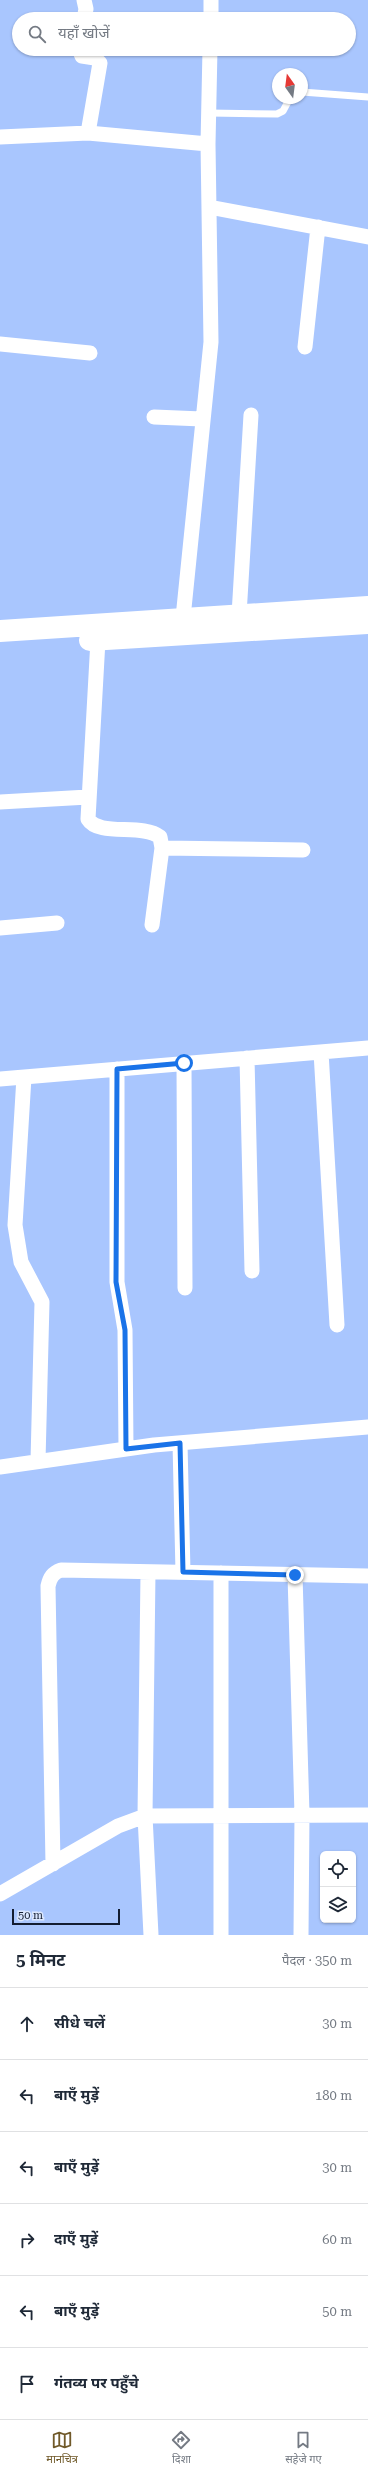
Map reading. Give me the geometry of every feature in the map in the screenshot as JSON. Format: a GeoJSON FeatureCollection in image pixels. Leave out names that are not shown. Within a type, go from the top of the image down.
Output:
{"type":"FeatureCollection","features":[{"type":"Feature","properties":{"kind":"main road"},"geometry":{"type":"LineString","coordinates":[[0,631],[368,607]]}},
{"type":"Feature","properties":{"kind":"main road"},"geometry":{"type":"LineString","coordinates":[[0,646],[368,623]]}},
{"type":"Feature","properties":{"kind":"street"},"geometry":{"type":"LineString","coordinates":[[84,0],[85,12]]}},
{"type":"Feature","properties":{"kind":"street"},"geometry":{"type":"LineString","coordinates":[[211,0],[211,12]]}},
{"type":"Feature","properties":{"kind":"street"},"geometry":{"type":"LineString","coordinates":[[82,56],[95,58],[100,63],[88,133]]}},
{"type":"Feature","properties":{"kind":"street"},"geometry":{"type":"LineString","coordinates":[[183,618],[211,342],[208,144],[210,56]]}},
{"type":"Feature","properties":{"kind":"street"},"geometry":{"type":"LineString","coordinates":[[0,137],[88,133],[208,144]]}},
{"type":"Feature","properties":{"kind":"street"},"geometry":{"type":"LineString","coordinates":[[209,207],[368,236]]}},
{"type":"Feature","properties":{"kind":"street"},"geometry":{"type":"LineString","coordinates":[[305,347],[318,227]]}},
{"type":"Feature","properties":{"kind":"street"},"geometry":{"type":"LineString","coordinates":[[0,344],[90,353]]}},
{"type":"Feature","properties":{"kind":"street"},"geometry":{"type":"LineString","coordinates":[[239,615],[251,415]]}},
{"type":"Feature","properties":{"kind":"street"},"geometry":{"type":"LineString","coordinates":[[154,417],[202,419]]}},
{"type":"Feature","properties":{"kind":"street"},"geometry":{"type":"LineString","coordinates":[[98,640],[88,796],[88,819],[91,824],[98,827],[154,832],[160,837],[162,848],[152,925]]}},
{"type":"Feature","properties":{"kind":"street"},"geometry":{"type":"LineString","coordinates":[[0,802],[88,796]]}},
{"type":"Feature","properties":{"kind":"street"},"geometry":{"type":"LineString","coordinates":[[162,848],[303,850]]}},
{"type":"Feature","properties":{"kind":"street"},"geometry":{"type":"LineString","coordinates":[[0,928],[58,923]]}},
{"type":"Feature","properties":{"kind":"street"},"geometry":{"type":"LineString","coordinates":[[0,1079],[368,1048]]}},
{"type":"Feature","properties":{"kind":"street"},"geometry":{"type":"LineString","coordinates":[[320,1052],[337,1325]]}},
{"type":"Feature","properties":{"kind":"street"},"geometry":{"type":"LineString","coordinates":[[247,1058],[252,1271]]}},
{"type":"Feature","properties":{"kind":"street"},"geometry":{"type":"LineString","coordinates":[[184,1063],[185,1288]]}},
{"type":"Feature","properties":{"kind":"street"},"geometry":{"type":"LineString","coordinates":[[117,1069],[116,1282],[125,1330],[126,1449]]}},
{"type":"Feature","properties":{"kind":"street"},"geometry":{"type":"LineString","coordinates":[[24,1077],[15,1225],[21,1262],[42,1302],[38,1461]]}},
{"type":"Feature","properties":{"kind":"street"},"geometry":{"type":"LineString","coordinates":[[0,1466],[180,1443],[368,1427]]}},
{"type":"Feature","properties":{"kind":"street"},"geometry":{"type":"LineString","coordinates":[[180,1443],[183,1572]]}},
{"type":"Feature","properties":{"kind":"street"},"geometry":{"type":"LineString","coordinates":[[53,1864],[49,1578],[55,1572],[61,1570],[368,1576]]}},
{"type":"Feature","properties":{"kind":"street"},"geometry":{"type":"LineString","coordinates":[[148,1572],[146,1816],[151,1935]]}},
{"type":"Feature","properties":{"kind":"street"},"geometry":{"type":"LineString","coordinates":[[221,1935],[219,1815],[222,1573]]}},
{"type":"Feature","properties":{"kind":"street"},"geometry":{"type":"LineString","coordinates":[[295,1575],[302,1814],[301,1935]]}},
{"type":"Feature","properties":{"kind":"street"},"geometry":{"type":"LineString","coordinates":[[0,1894],[118,1826],[146,1816],[302,1814],[368,1816]]}},
{"type":"Feature","properties":{"kind":"lane"},"geometry":{"type":"LineString","coordinates":[[308,92],[368,96]]}},
{"type":"Feature","properties":{"kind":"lane"},"geometry":{"type":"LineString","coordinates":[[209,113],[277,114],[283,111],[287,104]]}},
{"type":"Feature","properties":{"kind":"route"},"geometry":{"type":"LineString","coordinates":[[184,1063],[117,1069],[116,1282],[126,1343],[126,1449],[180,1443],[183,1572],[295,1575]]}}]}
